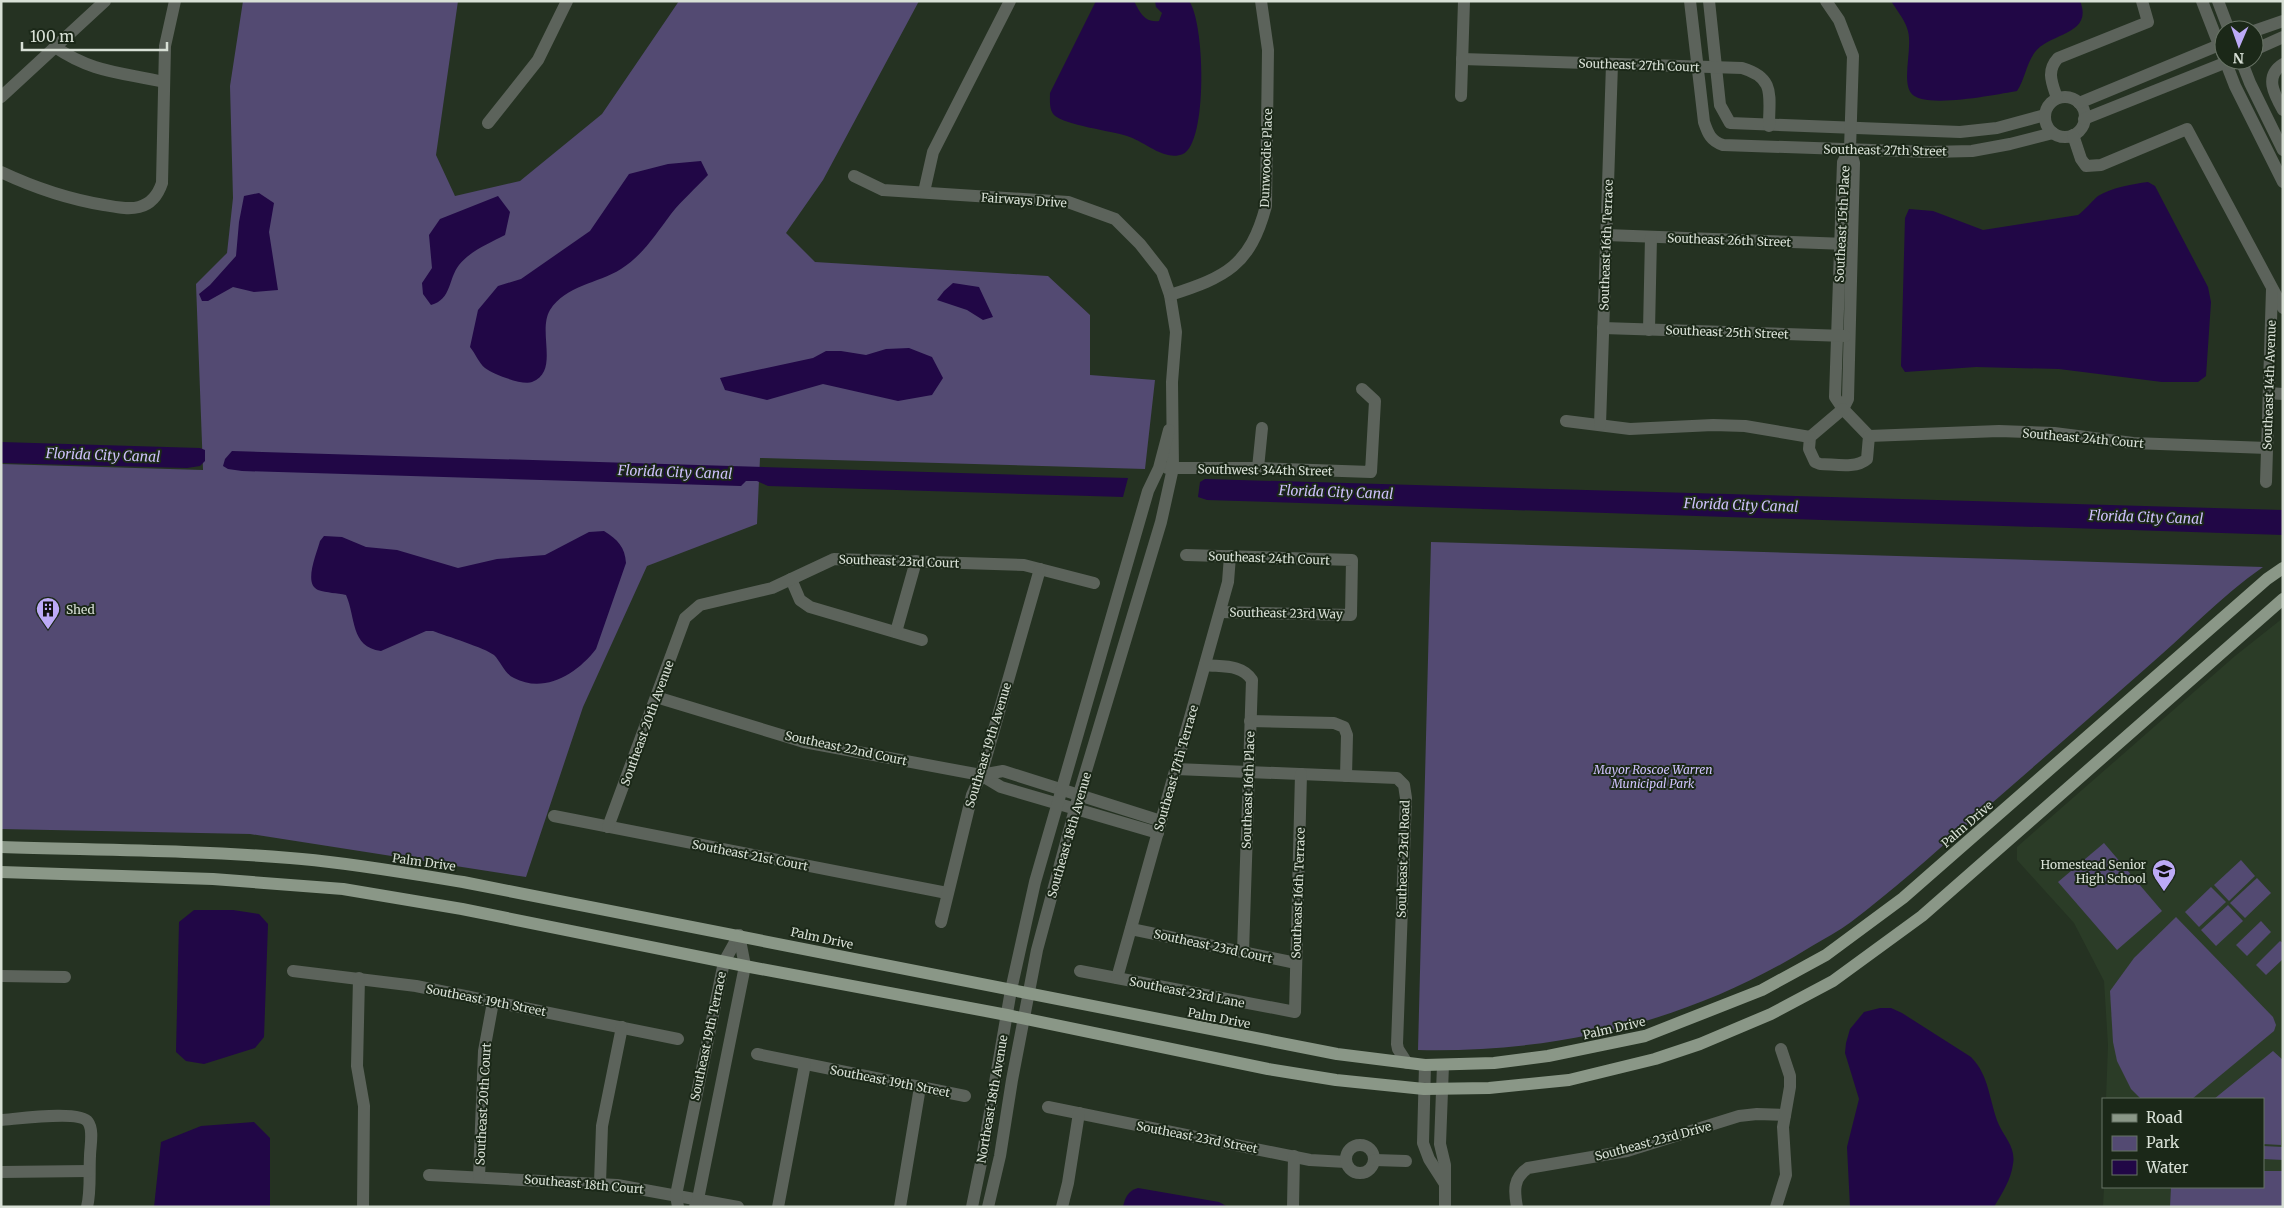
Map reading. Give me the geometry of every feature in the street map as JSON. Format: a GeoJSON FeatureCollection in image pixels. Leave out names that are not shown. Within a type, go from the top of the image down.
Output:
{"type":"FeatureCollection","features":[{"type":"Feature","properties":{"kind":"main road","name":"Palm Drive"},"geometry":{"type":"LineString","coordinates":[[1,847],[290,858],[463,882],[739,935],[1271,1042],[1386,1061],[1425,1065],[1494,1063],[1548,1056],[1644,1036],[1762,990],[1826,955],[1903,898],[2267,579],[2283,568]]}},
{"type":"Feature","properties":{"kind":"main road"},"geometry":{"type":"LineString","coordinates":[[1,872],[213,879],[343,889],[462,909],[724,962],[1007,1014],[1268,1069],[1336,1080],[1424,1089],[1442,1089],[1489,1088],[1569,1080],[1655,1060],[1700,1044],[1772,1014],[1833,982],[1922,916],[2283,599]]}},
{"type":"Feature","properties":{"kind":"street"},"geometry":{"type":"LineString","coordinates":[[1,97],[105,1]]}},
{"type":"Feature","properties":{"kind":"street"},"geometry":{"type":"LineString","coordinates":[[1,172],[38,188],[69,198],[125,208],[145,205],[156,196],[162,183],[166,38],[175,1]]}},
{"type":"Feature","properties":{"kind":"street"},"geometry":{"type":"LineString","coordinates":[[488,123],[538,60],[567,1]]}},
{"type":"Feature","properties":{"kind":"street"},"geometry":{"type":"LineString","coordinates":[[924,192],[934,152],[1010,1]]}},
{"type":"Feature","properties":{"kind":"street","name":"Dunwoodie Place"},"geometry":{"type":"LineString","coordinates":[[1170,295],[1210,282],[1240,262],[1262,223],[1266,206],[1268,50],[1261,1]]}},
{"type":"Feature","properties":{"kind":"street"},"geometry":{"type":"LineString","coordinates":[[1461,96],[1464,1]]}},
{"type":"Feature","properties":{"kind":"street"},"geometry":{"type":"LineString","coordinates":[[1690,1],[1697,67]]}},
{"type":"Feature","properties":{"kind":"street"},"geometry":{"type":"LineString","coordinates":[[1709,1],[1716,67]]}},
{"type":"Feature","properties":{"kind":"street"},"geometry":{"type":"LineString","coordinates":[[1826,1],[1839,20],[1853,56],[1850,150]]}},
{"type":"Feature","properties":{"kind":"street"},"geometry":{"type":"LineString","coordinates":[[2057,98],[2050,76],[2052,65],[2058,58],[2148,22],[2142,1]]}},
{"type":"Feature","properties":{"kind":"street"},"geometry":{"type":"LineString","coordinates":[[2202,1],[2214,28]]}},
{"type":"Feature","properties":{"kind":"street"},"geometry":{"type":"LineString","coordinates":[[2218,1],[2225,20]]}},
{"type":"Feature","properties":{"kind":"street"},"geometry":{"type":"LineString","coordinates":[[2264,28],[2283,21]]}},
{"type":"Feature","properties":{"kind":"street"},"geometry":{"type":"LineString","coordinates":[[2264,46],[2283,37]]}},
{"type":"Feature","properties":{"kind":"street"},"geometry":{"type":"LineString","coordinates":[[55,47],[75,60],[94,68],[164,82]]}},
{"type":"Feature","properties":{"kind":"street"},"geometry":{"type":"LineString","coordinates":[[2079,103],[2214,47]]}},
{"type":"Feature","properties":{"kind":"street","name":"Southeast 27th Court"},"geometry":{"type":"LineString","coordinates":[[1462,59],[1742,68],[1755,72],[1763,78],[1768,88],[1769,126]]}},
{"type":"Feature","properties":{"kind":"street","name":"Southeast 16th Terrace"},"geometry":{"type":"LineString","coordinates":[[1600,425],[1612,64]]}},
{"type":"Feature","properties":{"kind":"street"},"geometry":{"type":"LineString","coordinates":[[2283,64],[2273,73],[2271,82],[2274,94],[2283,110]]}},
{"type":"Feature","properties":{"kind":"street","name":"Southeast 27th Street"},"geometry":{"type":"LineString","coordinates":[[1697,67],[1704,122],[1714,142],[1723,145],[1930,152],[1972,151],[2053,133]]}},
{"type":"Feature","properties":{"kind":"street","name":"Southeast 27th Street"},"geometry":{"type":"LineString","coordinates":[[1716,67],[1720,105],[1730,123],[1960,132],[1997,128],[2045,115]]}},
{"type":"Feature","properties":{"kind":"street"},"geometry":{"type":"LineString","coordinates":[[2084,119],[2214,67]]}},
{"type":"Feature","properties":{"kind":"street"},"geometry":{"type":"LineString","coordinates":[[2233,70],[2263,146],[2283,182]]}},
{"type":"Feature","properties":{"kind":"street"},"geometry":{"type":"LineString","coordinates":[[2245,70],[2283,150]]}},
{"type":"Feature","properties":{"kind":"street"},"geometry":{"type":"LineString","coordinates":[[2100,95],[2106,110]]}},
{"type":"Feature","properties":{"kind":"street"},"geometry":{"type":"LineString","coordinates":[[2069,97],[2079,103],[2084,119],[2081,128],[2073,135],[2066,136],[2053,133],[2047,125],[2045,115],[2049,105],[2057,98],[2069,97]]}},
{"type":"Feature","properties":{"kind":"street","name":"Southeast 14th Avenue"},"geometry":{"type":"LineString","coordinates":[[2073,135],[2081,160],[2086,166],[2092,167],[2187,129],[2283,308]]}},
{"type":"Feature","properties":{"kind":"street","name":"Southeast 15th Place"},"geometry":{"type":"LineString","coordinates":[[1842,409],[1835,398],[1844,336],[1846,244],[1843,162],[1850,150]]}},
{"type":"Feature","properties":{"kind":"street","name":"Fairways Drive"},"geometry":{"type":"LineString","coordinates":[[854,176],[883,190],[1068,202],[1115,219],[1140,244],[1162,272],[1170,295],[1176,332],[1172,382],[1173,468]]}},
{"type":"Feature","properties":{"kind":"street","name":"Southeast 26th Street"},"geometry":{"type":"LineString","coordinates":[[1606,235],[1846,244]]}},
{"type":"Feature","properties":{"kind":"street"},"geometry":{"type":"LineString","coordinates":[[1649,330],[1651,237]]}},
{"type":"Feature","properties":{"kind":"street","name":"Southeast 14th Avenue"},"geometry":{"type":"LineString","coordinates":[[2266,482],[2272,288]]}},
{"type":"Feature","properties":{"kind":"street","name":"Southeast 25th Street"},"geometry":{"type":"LineString","coordinates":[[1603,328],[1844,336]]}},
{"type":"Feature","properties":{"kind":"street","name":"Southwest 344th Street"},"geometry":{"type":"LineString","coordinates":[[1159,468],[1258,468],[1371,472],[1375,401],[1362,389]]}},
{"type":"Feature","properties":{"kind":"street"},"geometry":{"type":"LineString","coordinates":[[2268,393],[2283,394]]}},
{"type":"Feature","properties":{"kind":"street"},"geometry":{"type":"LineString","coordinates":[[1842,409],[1869,436],[1867,460],[1862,464],[1820,464],[1815,462],[1809,449],[1810,438],[1842,409]]}},
{"type":"Feature","properties":{"kind":"street","name":"Fairways Drive"},"geometry":{"type":"LineString","coordinates":[[1159,468],[1172,416]]}},
{"type":"Feature","properties":{"kind":"street"},"geometry":{"type":"LineString","coordinates":[[1566,421],[1630,429],[1713,425],[1745,426],[1810,438]]}},
{"type":"Feature","properties":{"kind":"street"},"geometry":{"type":"LineString","coordinates":[[1258,468],[1262,428]]}},
{"type":"Feature","properties":{"kind":"street","name":"Southeast 24th Court"},"geometry":{"type":"LineString","coordinates":[[1869,436],[1999,431],[2054,433],[2133,443],[2267,448]]}},
{"type":"Feature","properties":{"kind":"street","name":"Southeast 18th Avenue"},"geometry":{"type":"LineString","coordinates":[[1011,990],[1036,882],[1062,788],[1148,491],[1159,468]]}},
{"type":"Feature","properties":{"kind":"street","name":"Southeast 18th Avenue"},"geometry":{"type":"LineString","coordinates":[[988,1207],[1000,1156],[1028,994],[1075,808],[1161,522],[1173,468]]}},
{"type":"Feature","properties":{"kind":"street","name":"Southeast 24th Court"},"geometry":{"type":"LineString","coordinates":[[1186,555],[1352,560],[1351,615]]}},
{"type":"Feature","properties":{"kind":"street","name":"Southeast 17th Terrace"},"geometry":{"type":"LineString","coordinates":[[1117,978],[1220,612],[1228,582],[1230,556]]}},
{"type":"Feature","properties":{"kind":"street","name":"Southeast 23rd Court"},"geometry":{"type":"LineString","coordinates":[[686,618],[700,605],[772,588],[834,558],[1024,565],[1094,583]]}},
{"type":"Feature","properties":{"kind":"street"},"geometry":{"type":"LineString","coordinates":[[896,632],[916,561]]}},
{"type":"Feature","properties":{"kind":"street","name":"Southeast 19th Avenue"},"geometry":{"type":"LineString","coordinates":[[941,922],[972,794],[981,775],[1040,569]]}},
{"type":"Feature","properties":{"kind":"street"},"geometry":{"type":"LineString","coordinates":[[791,579],[800,600],[810,607],[922,640]]}},
{"type":"Feature","properties":{"kind":"street","name":"Southeast 23rd Way"},"geometry":{"type":"LineString","coordinates":[[1220,612],[1351,615]]}},
{"type":"Feature","properties":{"kind":"street","name":"Southeast 20th Avenue"},"geometry":{"type":"LineString","coordinates":[[608,827],[686,618]]}},
{"type":"Feature","properties":{"kind":"street","name":"Southeast 16th Place"},"geometry":{"type":"LineString","coordinates":[[1205,665],[1240,669],[1247,672],[1252,680],[1243,952]]}},
{"type":"Feature","properties":{"kind":"street","name":"Southeast 22nd Court"},"geometry":{"type":"LineString","coordinates":[[656,697],[804,742],[981,775],[1001,786],[1075,808],[1160,827]]}},
{"type":"Feature","properties":{"kind":"street"},"geometry":{"type":"LineString","coordinates":[[1250,720],[1334,723],[1344,727],[1347,734],[1346,776]]}},
{"type":"Feature","properties":{"kind":"street","name":"Southeast 23rd Road"},"geometry":{"type":"LineString","coordinates":[[1176,769],[1397,778],[1404,785],[1406,798],[1397,1044],[1407,1063]]}},
{"type":"Feature","properties":{"kind":"street","name":"Southeast 22nd Court"},"geometry":{"type":"LineString","coordinates":[[981,775],[1003,771],[1062,788],[1160,827]]}},
{"type":"Feature","properties":{"kind":"street","name":"Southeast 16th Terrace"},"geometry":{"type":"LineString","coordinates":[[1295,1012],[1301,774]]}},
{"type":"Feature","properties":{"kind":"street","name":"Southeast 21st Court"},"geometry":{"type":"LineString","coordinates":[[554,816],[947,893]]}},
{"type":"Feature","properties":{"kind":"street","name":"Southeast 23rd Court"},"geometry":{"type":"LineString","coordinates":[[1131,929],[1296,963]]}},
{"type":"Feature","properties":{"kind":"street","name":"Southeast 19th Terrace"},"geometry":{"type":"LineString","coordinates":[[677,1201],[682,1164],[724,962],[739,935]]}},
{"type":"Feature","properties":{"kind":"street","name":"Southeast 19th Terrace"},"geometry":{"type":"LineString","coordinates":[[696,1203],[745,966],[739,935]]}},
{"type":"Feature","properties":{"kind":"street","name":"Southeast 19th Street"},"geometry":{"type":"LineString","coordinates":[[293,971],[416,986],[678,1039]]}},
{"type":"Feature","properties":{"kind":"street","name":"Southeast 23rd Lane"},"geometry":{"type":"LineString","coordinates":[[1080,971],[1295,1012]]}},
{"type":"Feature","properties":{"kind":"street"},"geometry":{"type":"LineString","coordinates":[[1,976],[65,977]]}},
{"type":"Feature","properties":{"kind":"street"},"geometry":{"type":"LineString","coordinates":[[359,978],[357,1066],[364,1106],[363,1207]]}},
{"type":"Feature","properties":{"kind":"street","name":"Northeast 18th Avenue"},"geometry":{"type":"LineString","coordinates":[[972,1207],[1011,990]]}},
{"type":"Feature","properties":{"kind":"street","name":"Southeast 20th Court"},"geometry":{"type":"LineString","coordinates":[[479,1177],[484,1051],[493,1002]]}},
{"type":"Feature","properties":{"kind":"street"},"geometry":{"type":"LineString","coordinates":[[600,1183],[602,1126],[622,1027]]}},
{"type":"Feature","properties":{"kind":"street"},"geometry":{"type":"LineString","coordinates":[[1386,1061],[1397,1044]]}},
{"type":"Feature","properties":{"kind":"street"},"geometry":{"type":"LineString","coordinates":[[1776,1207],[1786,1175],[1783,1127],[1790,1076],[1781,1049]]}},
{"type":"Feature","properties":{"kind":"street","name":"Southeast 19th Street"},"geometry":{"type":"LineString","coordinates":[[757,1054],[964,1096]]}},
{"type":"Feature","properties":{"kind":"street"},"geometry":{"type":"LineString","coordinates":[[778,1207],[805,1064]]}},
{"type":"Feature","properties":{"kind":"street"},"geometry":{"type":"LineString","coordinates":[[1425,1065],[1424,1143],[1430,1159],[1446,1184]]}},
{"type":"Feature","properties":{"kind":"street"},"geometry":{"type":"LineString","coordinates":[[1443,1065],[1440,1144],[1445,1166],[1445,1207]]}},
{"type":"Feature","properties":{"kind":"street"},"geometry":{"type":"LineString","coordinates":[[900,1207],[920,1088]]}},
{"type":"Feature","properties":{"kind":"street","name":"Southeast 23rd Street"},"geometry":{"type":"LineString","coordinates":[[1048,1106],[1294,1156],[1335,1163],[1346,1162]]}},
{"type":"Feature","properties":{"kind":"street"},"geometry":{"type":"LineString","coordinates":[[1062,1207],[1068,1183],[1079,1113]]}},
{"type":"Feature","properties":{"kind":"street","name":"Southeast 23rd Drive"},"geometry":{"type":"LineString","coordinates":[[1517,1207],[1514,1192],[1516,1180],[1521,1172],[1528,1168],[1626,1151],[1673,1138],[1738,1116],[1757,1114],[1785,1115]]}},
{"type":"Feature","properties":{"kind":"street"},"geometry":{"type":"LineString","coordinates":[[1,1120],[69,1115],[85,1119],[90,1127],[87,1207]]}},
{"type":"Feature","properties":{"kind":"street"},"geometry":{"type":"LineString","coordinates":[[1359,1144],[1372,1150],[1375,1160],[1371,1168],[1359,1173],[1351,1170],[1346,1162],[1347,1153],[1359,1144]]}},
{"type":"Feature","properties":{"kind":"street"},"geometry":{"type":"LineString","coordinates":[[1293,1207],[1294,1156]]}},
{"type":"Feature","properties":{"kind":"street"},"geometry":{"type":"LineString","coordinates":[[1375,1160],[1406,1160]]}},
{"type":"Feature","properties":{"kind":"street"},"geometry":{"type":"LineString","coordinates":[[682,1164],[704,1169]]}},
{"type":"Feature","properties":{"kind":"street"},"geometry":{"type":"LineString","coordinates":[[1,1172],[89,1171]]}},
{"type":"Feature","properties":{"kind":"street","name":"Southeast 18th Court"},"geometry":{"type":"LineString","coordinates":[[429,1175],[600,1183],[677,1201],[738,1207]]}},
{"type":"Feature","properties":{"kind":"shaded area","name":"Homestead Senior High School"},"geometry":{"type":"Polygon","coordinates":[[[2283,618],[2283,1207],[2103,1207],[2104,1188],[2264,1188],[2264,1098],[2106,1098],[2108,1045],[2104,981],[2074,923],[2017,860],[2017,847],[2235,656],[2283,618]]]}},
{"type":"Feature","properties":{"kind":"green space"},"geometry":{"type":"Polygon","coordinates":[[[243,1],[458,1],[436,155],[455,196],[520,181],[602,114],[679,1],[919,1],[823,180],[786,233],[815,262],[1048,276],[1090,315],[1090,375],[1155,380],[1145,469],[760,458],[757,524],[647,566],[583,707],[526,877],[250,834],[1,829],[1,464],[203,470],[196,284],[227,253],[233,198],[230,86],[243,1]]]}},
{"type":"Feature","properties":{"kind":"green space","name":"Mayor Roscoe Warren Municipal Park"},"geometry":{"type":"Polygon","coordinates":[[[1431,542],[2263,567],[2217,603],[2160,656],[1881,898],[1842,928],[1766,972],[1720,994],[1672,1013],[1623,1027],[1573,1038],[1522,1046],[1418,1050],[1431,542]]]}},
{"type":"Feature","properties":{"kind":"green space"},"geometry":{"type":"Polygon","coordinates":[[[2104,843],[2162,911],[2117,950],[2058,882],[2104,843]]]}},
{"type":"Feature","properties":{"kind":"green space"},"geometry":{"type":"Polygon","coordinates":[[[2241,860],[2255,876],[2229,901],[2214,885],[2241,860]]]}},
{"type":"Feature","properties":{"kind":"green space"},"geometry":{"type":"Polygon","coordinates":[[[2257,878],[2271,893],[2245,918],[2230,903],[2257,878]]]}},
{"type":"Feature","properties":{"kind":"green space"},"geometry":{"type":"Polygon","coordinates":[[[2211,887],[2226,902],[2199,927],[2185,912],[2211,887]]]}},
{"type":"Feature","properties":{"kind":"green space"},"geometry":{"type":"Polygon","coordinates":[[[2228,905],[2243,921],[2216,946],[2201,930],[2228,905]]]}},
{"type":"Feature","properties":{"kind":"green space"},"geometry":{"type":"Polygon","coordinates":[[[2176,917],[2273,1017],[2276,1025],[2274,1031],[2193,1098],[2140,1098],[2131,1089],[2117,1061],[2113,1042],[2110,991],[2134,958],[2176,917]]]}},
{"type":"Feature","properties":{"kind":"green space"},"geometry":{"type":"Polygon","coordinates":[[[2261,921],[2271,932],[2247,956],[2236,945],[2261,921]]]}},
{"type":"Feature","properties":{"kind":"green space"},"geometry":{"type":"Polygon","coordinates":[[[2280,941],[2283,943],[2283,959],[2266,975],[2256,965],[2280,941]]]}},
{"type":"Feature","properties":{"kind":"green space"},"geometry":{"type":"Polygon","coordinates":[[[2273,1051],[2283,1060],[2281,1145],[2264,1144],[2264,1098],[2215,1098],[2273,1051]]]}},
{"type":"Feature","properties":{"kind":"green space"},"geometry":{"type":"Polygon","coordinates":[[[2264,1146],[2283,1147],[2283,1160],[2264,1159],[2264,1146]]]}},
{"type":"Feature","properties":{"kind":"green space"},"geometry":{"type":"Polygon","coordinates":[[[2264,1171],[2283,1171],[2283,1207],[2170,1207],[2171,1188],[2264,1188],[2264,1171]]]}},
{"type":"Feature","properties":{"kind":"water"},"geometry":{"type":"Polygon","coordinates":[[[1096,1],[1134,1],[1147,19],[1159,21],[1162,13],[1156,7],[1155,1],[1189,1],[1198,32],[1201,56],[1201,81],[1197,128],[1191,145],[1183,154],[1176,156],[1162,153],[1127,136],[1068,122],[1059,119],[1052,113],[1050,93],[1096,1]]]}},
{"type":"Feature","properties":{"kind":"water"},"geometry":{"type":"Polygon","coordinates":[[[1891,1],[2080,1],[2083,12],[2081,21],[2076,27],[2050,41],[2035,52],[2017,91],[1945,101],[1918,98],[1911,93],[1907,79],[1909,35],[1904,21],[1891,1]]]}},
{"type":"Feature","properties":{"kind":"water"},"geometry":{"type":"Polygon","coordinates":[[[701,161],[708,175],[675,209],[649,244],[636,257],[612,274],[564,295],[550,310],[546,329],[547,360],[545,369],[540,377],[528,383],[515,381],[483,366],[470,347],[478,310],[498,286],[521,279],[590,231],[629,174],[668,164],[701,161]]]}},
{"type":"Feature","properties":{"kind":"water"},"geometry":{"type":"Polygon","coordinates":[[[2148,182],[2155,186],[2208,287],[2211,302],[2206,376],[2198,382],[2162,382],[2059,369],[1976,367],[1905,372],[1901,366],[1905,218],[1909,209],[1933,211],[1983,230],[2078,215],[2103,193],[2148,182]]]}},
{"type":"Feature","properties":{"kind":"water"},"geometry":{"type":"Polygon","coordinates":[[[259,193],[274,203],[269,232],[278,290],[254,292],[233,287],[208,301],[202,301],[199,294],[210,285],[236,256],[239,222],[244,196],[259,193]]]}},
{"type":"Feature","properties":{"kind":"water"},"geometry":{"type":"Polygon","coordinates":[[[498,196],[510,212],[505,235],[480,248],[464,260],[456,270],[443,298],[431,305],[423,294],[422,283],[432,268],[429,235],[440,219],[498,196]]]}},
{"type":"Feature","properties":{"kind":"water"},"geometry":{"type":"Polygon","coordinates":[[[953,283],[979,287],[993,317],[983,320],[967,310],[937,300],[953,283]]]}},
{"type":"Feature","properties":{"kind":"water"},"geometry":{"type":"Polygon","coordinates":[[[909,348],[932,357],[943,378],[932,395],[898,401],[823,384],[767,400],[725,390],[720,378],[813,358],[826,351],[866,355],[886,349],[909,348]]]}},
{"type":"Feature","properties":{"kind":"water","name":"Florida City Canal"},"geometry":{"type":"Polygon","coordinates":[[[1,442],[200,448],[205,450],[205,461],[200,466],[187,468],[1,463],[1,442]]]}},
{"type":"Feature","properties":{"kind":"water","name":"Florida City Canal"},"geometry":{"type":"Polygon","coordinates":[[[232,451],[1128,478],[1123,497],[768,486],[757,481],[746,481],[741,486],[242,471],[228,469],[223,466],[225,459],[232,451]]]}},
{"type":"Feature","properties":{"kind":"water","name":"Florida City Canal"},"geometry":{"type":"Polygon","coordinates":[[[1205,479],[2283,510],[2283,535],[1207,500],[1198,497],[1200,482],[1205,479]]]}},
{"type":"Feature","properties":{"kind":"water"},"geometry":{"type":"Polygon","coordinates":[[[604,531],[620,544],[626,563],[596,649],[570,673],[559,679],[537,684],[514,678],[494,655],[489,652],[433,631],[426,631],[381,651],[371,648],[364,644],[359,637],[346,595],[318,590],[312,582],[311,575],[314,560],[320,541],[324,536],[342,537],[366,547],[397,550],[458,568],[497,559],[545,555],[589,532],[604,531]]]}},
{"type":"Feature","properties":{"kind":"water"},"geometry":{"type":"Polygon","coordinates":[[[194,910],[233,910],[259,914],[268,924],[264,1037],[255,1048],[204,1064],[186,1061],[176,1052],[179,922],[194,910]]]}},
{"type":"Feature","properties":{"kind":"water"},"geometry":{"type":"Polygon","coordinates":[[[1880,1008],[1891,1008],[1902,1013],[1971,1057],[1982,1072],[1999,1125],[2009,1143],[2014,1158],[2008,1181],[1994,1207],[1850,1207],[1847,1147],[1859,1099],[1845,1053],[1846,1043],[1850,1029],[1864,1012],[1880,1008]]]}},
{"type":"Feature","properties":{"kind":"water"},"geometry":{"type":"Polygon","coordinates":[[[254,1122],[270,1138],[270,1207],[154,1207],[161,1142],[201,1126],[254,1122]]]}},
{"type":"Feature","properties":{"kind":"water"},"geometry":{"type":"Polygon","coordinates":[[[1138,1188],[1219,1202],[1228,1207],[1123,1207],[1128,1195],[1138,1188]]]}},
{"type":"Feature","properties":{"kind":"place","name":"Shed"},"geometry":{"type":"Point","coordinates":[48,630]}},
{"type":"Feature","properties":{"kind":"place","name":"Homestead Senior High School"},"geometry":{"type":"Point","coordinates":[2164,892]}}]}
